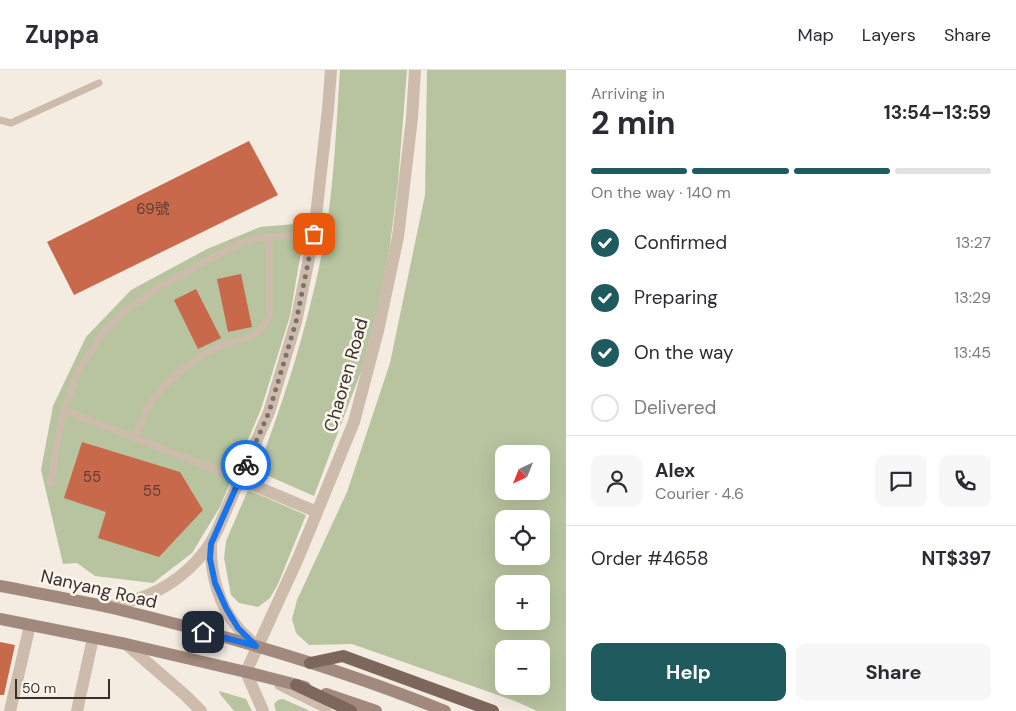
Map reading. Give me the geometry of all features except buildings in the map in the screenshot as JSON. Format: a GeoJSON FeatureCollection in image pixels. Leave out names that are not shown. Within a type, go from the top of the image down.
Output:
{"type":"FeatureCollection","features":[{"type":"Feature","properties":{"kind":"main road"},"geometry":{"type":"LineString","coordinates":[[310,663],[343,656],[493,711]]}},
{"type":"Feature","properties":{"kind":"main road"},"geometry":{"type":"LineString","coordinates":[[296,685],[351,711]]}},
{"type":"Feature","properties":{"kind":"street"},"geometry":{"type":"LineString","coordinates":[[256,646],[238,628],[226,608],[215,583],[210,559],[211,544],[237,478],[269,412],[296,322],[314,234],[331,70]]}},
{"type":"Feature","properties":{"kind":"street","name":"Chaoren Road"},"geometry":{"type":"LineString","coordinates":[[246,672],[256,646],[299,556],[354,422],[378,331],[398,237],[412,118],[415,70]]}},
{"type":"Feature","properties":{"kind":"street"},"geometry":{"type":"LineString","coordinates":[[237,478],[317,512]]}},
{"type":"Feature","properties":{"kind":"street"},"geometry":{"type":"LineString","coordinates":[[107,607],[147,596],[166,586],[191,567],[211,544]]}},
{"type":"Feature","properties":{"kind":"street","name":"Nanyang Road"},"geometry":{"type":"LineString","coordinates":[[0,586],[107,607],[256,646],[419,700],[445,711]]}},
{"type":"Feature","properties":{"kind":"street"},"geometry":{"type":"LineString","coordinates":[[0,619],[126,644],[246,672],[296,685],[376,711]]}},
{"type":"Feature","properties":{"kind":"street"},"geometry":{"type":"LineString","coordinates":[[10,711],[30,625]]}},
{"type":"Feature","properties":{"kind":"street"},"geometry":{"type":"LineString","coordinates":[[77,711],[93,638]]}},
{"type":"Feature","properties":{"kind":"street"},"geometry":{"type":"LineString","coordinates":[[126,644],[201,711]]}},
{"type":"Feature","properties":{"kind":"street"},"geometry":{"type":"LineString","coordinates":[[246,672],[263,711]]}},
{"type":"Feature","properties":{"kind":"lane"},"geometry":{"type":"LineString","coordinates":[[0,120],[11,123],[99,83]]}},
{"type":"Feature","properties":{"kind":"lane"},"geometry":{"type":"LineString","coordinates":[[51,484],[64,410],[77,373],[102,334],[121,314],[159,287],[236,246],[257,238],[314,234]]}},
{"type":"Feature","properties":{"kind":"lane"},"geometry":{"type":"LineString","coordinates":[[135,438],[147,409],[161,391],[184,368],[217,348],[254,337],[265,325],[269,316],[268,238]]}},
{"type":"Feature","properties":{"kind":"lane"},"geometry":{"type":"LineString","coordinates":[[64,410],[237,478]]}},
{"type":"Feature","properties":{"kind":"lane"},"geometry":{"type":"LineString","coordinates":[[246,672],[288,690],[328,711]]}},
{"type":"Feature","properties":{"kind":"green space"},"geometry":{"type":"Polygon","coordinates":[[[340,70],[407,70],[398,182],[390,245],[376,316],[362,369],[314,496],[257,471],[295,361],[317,277],[327,226],[332,182],[340,70]]]}},
{"type":"Feature","properties":{"kind":"green space"},"geometry":{"type":"Polygon","coordinates":[[[427,70],[566,70],[566,711],[537,711],[498,695],[550,695],[550,640],[495,640],[495,694],[352,644],[309,645],[296,633],[292,619],[297,600],[347,492],[390,363],[425,195],[427,70]]]}},
{"type":"Feature","properties":{"kind":"green space"},"geometry":{"type":"Polygon","coordinates":[[[306,223],[290,316],[261,409],[220,507],[192,553],[153,583],[95,576],[77,563],[63,564],[41,470],[53,406],[86,337],[131,290],[207,249],[260,227],[306,223]]]}},
{"type":"Feature","properties":{"kind":"green space"},"geometry":{"type":"Polygon","coordinates":[[[248,490],[306,515],[278,584],[270,598],[258,607],[239,603],[231,595],[224,558],[226,541],[248,490]]]}},
{"type":"Feature","properties":{"kind":"green space"},"geometry":{"type":"Polygon","coordinates":[[[219,691],[246,699],[252,711],[234,711],[219,691]]]}},
{"type":"Feature","properties":{"kind":"green space"},"geometry":{"type":"Polygon","coordinates":[[[283,699],[309,711],[276,711],[274,704],[278,700],[283,699]]]}},
{"type":"Feature","properties":{"kind":"way so far"},"geometry":{"type":"LineString","coordinates":[[246,465],[269,412],[296,322],[314,234]]}},
{"type":"Feature","properties":{"kind":"route"},"geometry":{"type":"LineString","coordinates":[[203,632],[256,646],[238,628],[226,608],[215,583],[210,559],[211,544],[246,465]]}}]}
